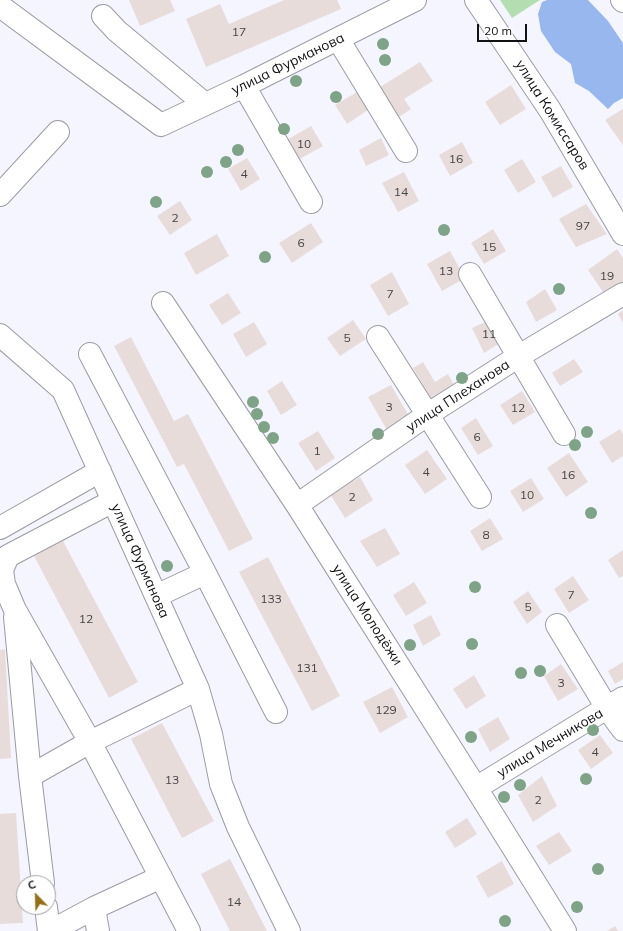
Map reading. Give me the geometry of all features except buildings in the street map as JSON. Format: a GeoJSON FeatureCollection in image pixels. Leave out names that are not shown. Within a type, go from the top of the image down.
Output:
{"type":"FeatureCollection","features":[{"type":"Feature","properties":{"kind":"street","name":"улица Фурманова"},"geometry":{"type":"LineString","coordinates":[[0,6],[161,125],[244,86],[415,0]]}},
{"type":"Feature","properties":{"kind":"street","name":"улица Комиссаров"},"geometry":{"type":"LineString","coordinates":[[476,0],[550,110],[623,234]]}},
{"type":"Feature","properties":{"kind":"street"},"geometry":{"type":"LineString","coordinates":[[103,16],[118,31],[205,104]]}},
{"type":"Feature","properties":{"kind":"street"},"geometry":{"type":"LineString","coordinates":[[338,39],[406,151]]}},
{"type":"Feature","properties":{"kind":"street"},"geometry":{"type":"LineString","coordinates":[[244,86],[311,202]]}},
{"type":"Feature","properties":{"kind":"street"},"geometry":{"type":"LineString","coordinates":[[0,195],[58,132]]}},
{"type":"Feature","properties":{"kind":"street"},"geometry":{"type":"LineString","coordinates":[[470,274],[564,434]]}},
{"type":"Feature","properties":{"kind":"street","name":"улица Плеханова"},"geometry":{"type":"LineString","coordinates":[[297,505],[427,415],[519,356],[623,294]]}},
{"type":"Feature","properties":{"kind":"street","name":"улица Молодёжи"},"geometry":{"type":"LineString","coordinates":[[162,303],[297,505],[476,788],[564,931]]}},
{"type":"Feature","properties":{"kind":"street","name":"улица Фурманова"},"geometry":{"type":"LineString","coordinates":[[0,335],[63,390],[198,689],[211,734],[221,784],[238,827],[289,931]]}},
{"type":"Feature","properties":{"kind":"street"},"geometry":{"type":"LineString","coordinates":[[378,337],[480,497]]}},
{"type":"Feature","properties":{"kind":"street"},"geometry":{"type":"LineString","coordinates":[[90,354],[276,712]]}},
{"type":"Feature","properties":{"kind":"street"},"geometry":{"type":"LineString","coordinates":[[0,528],[100,471]]}},
{"type":"Feature","properties":{"kind":"street"},"geometry":{"type":"LineString","coordinates":[[113,501],[8,556],[2,570],[4,584],[15,610],[90,742],[189,931]]}},
{"type":"Feature","properties":{"kind":"street"},"geometry":{"type":"LineString","coordinates":[[156,596],[205,573]]}},
{"type":"Feature","properties":{"kind":"street"},"geometry":{"type":"LineString","coordinates":[[15,610],[30,776],[42,875]]}},
{"type":"Feature","properties":{"kind":"street"},"geometry":{"type":"LineString","coordinates":[[557,625],[615,703],[623,730]]}},
{"type":"Feature","properties":{"kind":"street"},"geometry":{"type":"LineString","coordinates":[[30,776],[90,742],[198,689]]}},
{"type":"Feature","properties":{"kind":"street","name":"улица Мечникова"},"geometry":{"type":"LineString","coordinates":[[476,788],[615,703]]}},
{"type":"Feature","properties":{"kind":"street"},"geometry":{"type":"LineString","coordinates":[[47,915],[50,931],[94,908],[161,877]]}},
{"type":"Feature","properties":{"kind":"street"},"geometry":{"type":"LineString","coordinates":[[94,908],[98,931]]}},
{"type":"Feature","properties":{"kind":"green space"},"geometry":{"type":"Polygon","coordinates":[[[500,0],[540,0],[512,18],[500,0]]]}},
{"type":"Feature","properties":{"kind":"water"},"geometry":{"type":"Polygon","coordinates":[[[547,0],[588,0],[608,21],[623,43],[623,98],[614,103],[608,109],[589,91],[575,83],[571,64],[555,52],[541,31],[538,14],[542,2],[547,0]]]}}]}
